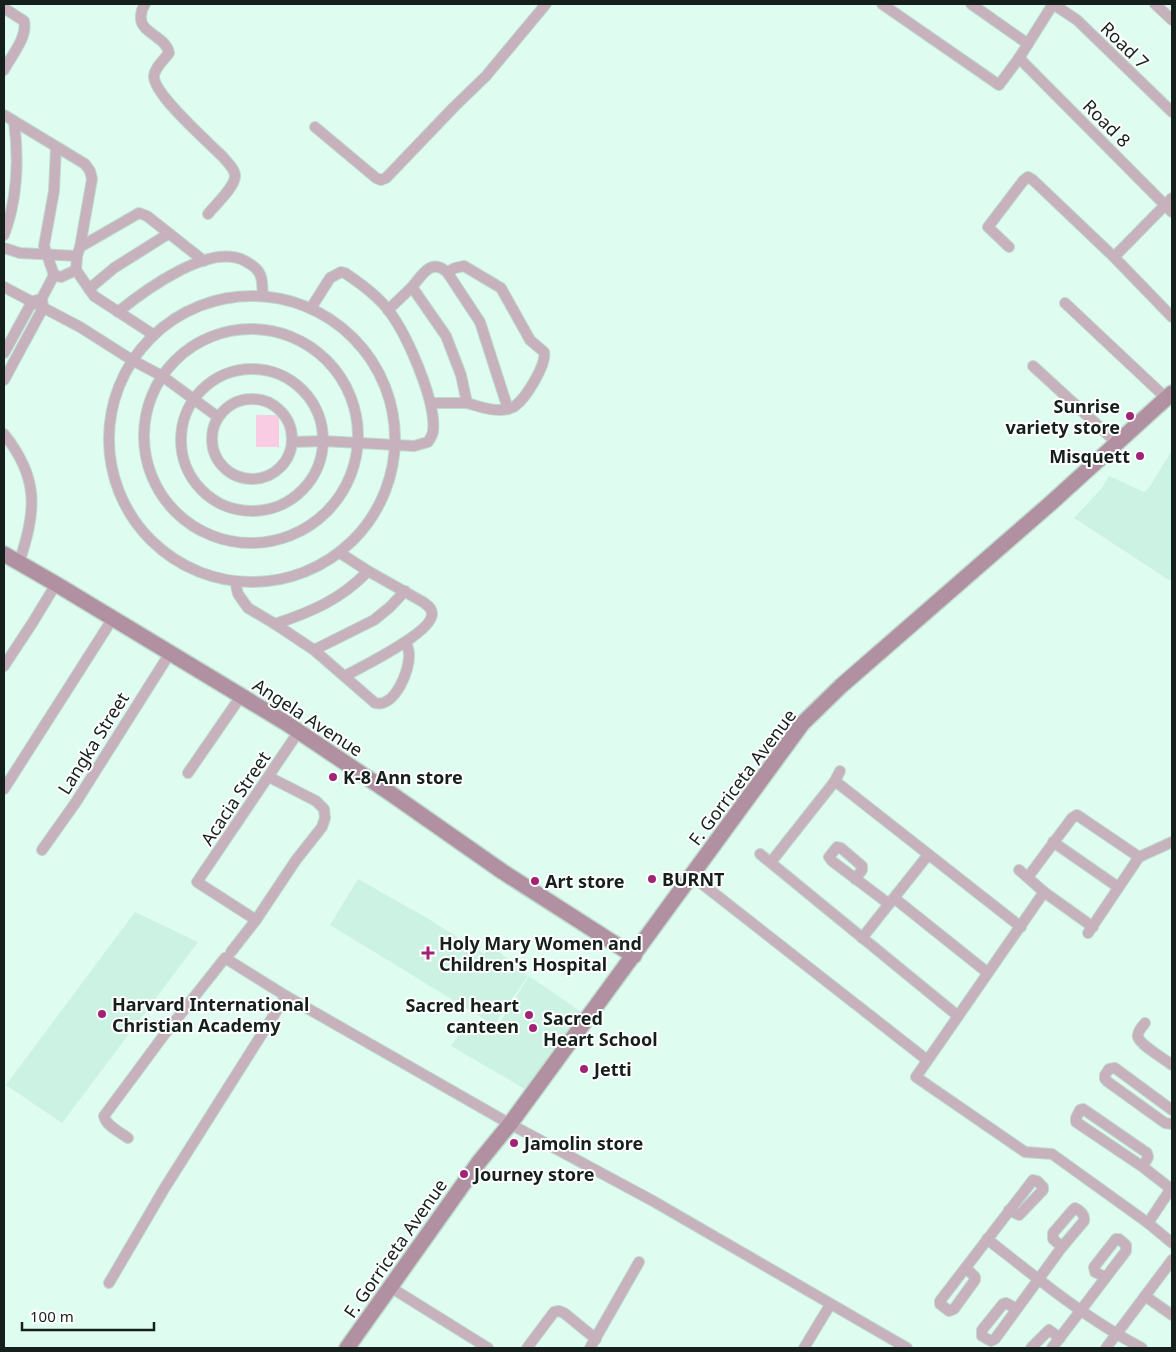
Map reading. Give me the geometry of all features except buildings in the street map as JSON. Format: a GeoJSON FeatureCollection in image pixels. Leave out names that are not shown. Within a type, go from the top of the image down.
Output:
{"type":"FeatureCollection","features":[{"type":"Feature","properties":{"kind":"main road","name":"F. Gorriceta Avenue"},"geometry":{"type":"LineString","coordinates":[[347,1348],[479,1162],[510,1124],[634,956],[802,724],[841,686],[1169,396]]}},
{"type":"Feature","properties":{"kind":"main road","name":"Angela Avenue"},"geometry":{"type":"LineString","coordinates":[[4,554],[299,731],[503,872],[634,956]]}},
{"type":"Feature","properties":{"kind":"street"},"geometry":{"type":"LineString","coordinates":[[144,4],[141,16],[142,23],[145,28],[165,43],[168,53],[155,70],[156,86],[163,97],[208,141],[233,170],[235,176],[232,185],[208,214]]}},
{"type":"Feature","properties":{"kind":"street"},"geometry":{"type":"LineString","coordinates":[[315,127],[376,178],[380,180],[386,178],[486,76],[546,4]]}},
{"type":"Feature","properties":{"kind":"street"},"geometry":{"type":"LineString","coordinates":[[882,4],[998,85],[1019,58],[1053,4]]}},
{"type":"Feature","properties":{"kind":"street"},"geometry":{"type":"LineString","coordinates":[[971,4],[1028,44]]}},
{"type":"Feature","properties":{"kind":"street","name":"Road 7"},"geometry":{"type":"LineString","coordinates":[[1053,4],[1076,20],[1172,112]]}},
{"type":"Feature","properties":{"kind":"street"},"geometry":{"type":"LineString","coordinates":[[1155,4],[1172,20]]}},
{"type":"Feature","properties":{"kind":"street"},"geometry":{"type":"LineString","coordinates":[[4,8],[24,21],[25,27],[24,34],[4,70]]}},
{"type":"Feature","properties":{"kind":"street","name":"Road 8"},"geometry":{"type":"LineString","coordinates":[[1019,58],[1170,205]]}},
{"type":"Feature","properties":{"kind":"street"},"geometry":{"type":"LineString","coordinates":[[4,115],[85,164],[90,171],[92,179],[76,270],[94,296],[102,303],[154,335]]}},
{"type":"Feature","properties":{"kind":"street"},"geometry":{"type":"LineString","coordinates":[[4,235],[15,198],[18,172],[14,121]]}},
{"type":"Feature","properties":{"kind":"street"},"geometry":{"type":"LineString","coordinates":[[56,147],[54,191],[44,246],[54,275],[61,277],[76,270]]}},
{"type":"Feature","properties":{"kind":"street"},"geometry":{"type":"LineString","coordinates":[[1009,247],[988,227],[1022,180],[1028,177],[1034,180],[1114,257],[1172,317]]}},
{"type":"Feature","properties":{"kind":"street"},"geometry":{"type":"LineString","coordinates":[[1114,257],[1170,205]]}},
{"type":"Feature","properties":{"kind":"street"},"geometry":{"type":"LineString","coordinates":[[4,248],[20,253],[48,254],[78,251],[139,213],[147,216],[204,261]]}},
{"type":"Feature","properties":{"kind":"street"},"geometry":{"type":"LineString","coordinates":[[89,289],[114,268],[168,234]]}},
{"type":"Feature","properties":{"kind":"street"},"geometry":{"type":"LineString","coordinates":[[118,312],[161,280],[204,261],[238,257],[258,270],[261,276],[263,296]]}},
{"type":"Feature","properties":{"kind":"street"},"geometry":{"type":"LineString","coordinates":[[388,310],[430,268],[435,265],[440,266],[447,272],[480,322],[508,409]]}},
{"type":"Feature","properties":{"kind":"street"},"geometry":{"type":"LineString","coordinates":[[431,403],[467,402],[490,410],[508,409],[515,406],[530,389],[545,359],[544,352],[530,340],[501,288],[464,266],[447,272]]}},
{"type":"Feature","properties":{"kind":"street"},"geometry":{"type":"LineString","coordinates":[[293,442],[323,441],[414,446],[428,442],[433,435],[431,403],[407,342],[388,310],[367,289],[341,272],[330,278],[311,308]]}},
{"type":"Feature","properties":{"kind":"street"},"geometry":{"type":"LineString","coordinates":[[4,380],[43,303],[54,275]]}},
{"type":"Feature","properties":{"kind":"street"},"geometry":{"type":"LineString","coordinates":[[4,287],[32,302],[43,303],[132,360],[162,376],[218,417]]}},
{"type":"Feature","properties":{"kind":"street"},"geometry":{"type":"LineString","coordinates":[[412,287],[446,336],[461,375],[467,402]]}},
{"type":"Feature","properties":{"kind":"street"},"geometry":{"type":"LineString","coordinates":[[263,296],[311,308],[355,338],[378,369],[392,405],[398,445],[389,484],[381,503],[358,537],[340,553],[312,570],[294,576],[259,582],[235,581],[204,574],[171,557],[143,532],[123,502],[111,466],[109,430],[116,394],[123,376],[132,360],[154,335],[172,320],[193,309],[216,301],[239,297],[263,296]]}},
{"type":"Feature","properties":{"kind":"street"},"geometry":{"type":"LineString","coordinates":[[4,353],[32,302]]}},
{"type":"Feature","properties":{"kind":"street"},"geometry":{"type":"LineString","coordinates":[[1065,304],[1169,396]]}},
{"type":"Feature","properties":{"kind":"street"},"geometry":{"type":"LineString","coordinates":[[245,329],[265,330],[284,334],[303,342],[319,353],[333,367],[345,383],[353,401],[357,420],[358,443],[352,471],[346,485],[338,498],[316,521],[288,536],[257,542],[241,542],[211,534],[184,518],[172,507],[154,481],[149,466],[145,443],[145,420],[152,397],[162,376],[182,355],[207,338],[226,332],[245,329]]}},
{"type":"Feature","properties":{"kind":"street"},"geometry":{"type":"LineString","coordinates":[[1033,366],[1117,443]]}},
{"type":"Feature","properties":{"kind":"street"},"geometry":{"type":"LineString","coordinates":[[257,369],[275,372],[291,380],[305,392],[315,406],[321,423],[323,441],[322,454],[311,478],[293,498],[268,508],[242,510],[216,501],[201,488],[189,473],[184,460],[181,434],[183,421],[193,400],[207,384],[222,375],[240,370],[257,369]]}},
{"type":"Feature","properties":{"kind":"street"},"geometry":{"type":"LineString","coordinates":[[252,399],[267,401],[276,406],[284,413],[292,432],[291,452],[286,461],[280,469],[262,478],[242,478],[225,469],[218,461],[214,452],[212,432],[218,417],[228,407],[237,402],[252,399]]}},
{"type":"Feature","properties":{"kind":"street"},"geometry":{"type":"LineString","coordinates":[[4,434],[24,465],[30,482],[32,497],[27,538],[19,563]]}},
{"type":"Feature","properties":{"kind":"street"},"geometry":{"type":"LineString","coordinates":[[340,553],[405,591],[428,606],[432,613],[429,622],[406,642],[345,676]]}},
{"type":"Feature","properties":{"kind":"street"},"geometry":{"type":"LineString","coordinates":[[275,624],[324,605],[368,571]]}},
{"type":"Feature","properties":{"kind":"street"},"geometry":{"type":"LineString","coordinates":[[235,581],[238,594],[248,608],[314,650],[375,703],[384,703],[392,697],[401,685],[408,663],[409,654],[406,642]]}},
{"type":"Feature","properties":{"kind":"street"},"geometry":{"type":"LineString","coordinates":[[4,666],[56,584]]}},
{"type":"Feature","properties":{"kind":"street"},"geometry":{"type":"LineString","coordinates":[[314,650],[374,620],[405,591]]}},
{"type":"Feature","properties":{"kind":"street"},"geometry":{"type":"LineString","coordinates":[[4,789],[113,618]]}},
{"type":"Feature","properties":{"kind":"street","name":"Langka Street"},"geometry":{"type":"LineString","coordinates":[[42,850],[76,802],[170,653]]}},
{"type":"Feature","properties":{"kind":"street"},"geometry":{"type":"LineString","coordinates":[[188,773],[241,696]]}},
{"type":"Feature","properties":{"kind":"street","name":"Acacia Street"},"geometry":{"type":"LineString","coordinates":[[256,920],[197,882],[299,731]]}},
{"type":"Feature","properties":{"kind":"street"},"geometry":{"type":"LineString","coordinates":[[771,862],[840,771]]}},
{"type":"Feature","properties":{"kind":"street"},"geometry":{"type":"LineString","coordinates":[[231,952],[256,920],[296,860],[322,827],[325,818],[324,809],[316,801],[269,777]]}},
{"type":"Feature","properties":{"kind":"street"},"geometry":{"type":"LineString","coordinates":[[834,781],[1021,927]]}},
{"type":"Feature","properties":{"kind":"street"},"geometry":{"type":"LineString","coordinates":[[1139,857],[1077,815],[1072,818],[1053,842],[1023,874],[1090,930],[1139,857],[1172,842]]}},
{"type":"Feature","properties":{"kind":"street"},"geometry":{"type":"LineString","coordinates":[[1053,842],[1118,887]]}},
{"type":"Feature","properties":{"kind":"street"},"geometry":{"type":"LineString","coordinates":[[760,854],[958,1016]]}},
{"type":"Feature","properties":{"kind":"street"},"geometry":{"type":"LineString","coordinates":[[862,938],[928,855]]}},
{"type":"Feature","properties":{"kind":"street"},"geometry":{"type":"LineString","coordinates":[[692,876],[927,1060]]}},
{"type":"Feature","properties":{"kind":"street"},"geometry":{"type":"LineString","coordinates":[[855,879],[891,901],[988,973]]}},
{"type":"Feature","properties":{"kind":"street"},"geometry":{"type":"LineString","coordinates":[[1044,892],[916,1076],[1025,1152],[1052,1154],[1148,1223],[1172,1243]]}},
{"type":"Feature","properties":{"kind":"street"},"geometry":{"type":"LineString","coordinates":[[128,1138],[105,1120],[104,1116],[164,1035],[225,958],[286,996],[510,1124],[653,1201],[906,1348]]}},
{"type":"Feature","properties":{"kind":"street"},"geometry":{"type":"LineString","coordinates":[[109,1283],[169,1181],[286,996]]}},
{"type":"Feature","properties":{"kind":"street"},"geometry":{"type":"LineString","coordinates":[[1144,1023],[1138,1032],[1138,1037],[1143,1044],[1172,1065]]}},
{"type":"Feature","properties":{"kind":"street"},"geometry":{"type":"LineString","coordinates":[[1172,1110],[1115,1068],[1110,1069],[1105,1075],[1105,1079],[1108,1082],[1165,1123],[1172,1124]]}},
{"type":"Feature","properties":{"kind":"street"},"geometry":{"type":"LineString","coordinates":[[1143,1168],[1148,1157],[1147,1153],[1083,1109],[1080,1110],[1076,1122],[1172,1188],[1148,1223]]}},
{"type":"Feature","properties":{"kind":"street"},"geometry":{"type":"LineString","coordinates":[[966,1268],[1009,1210]]}},
{"type":"Feature","properties":{"kind":"street"},"geometry":{"type":"LineString","coordinates":[[988,1239],[1039,1280],[1081,1310],[1117,1335],[1142,1348]]}},
{"type":"Feature","properties":{"kind":"street"},"geometry":{"type":"LineString","coordinates":[[1017,1309],[1062,1246]]}},
{"type":"Feature","properties":{"kind":"street"},"geometry":{"type":"LineString","coordinates":[[1106,1348],[1172,1260]]}},
{"type":"Feature","properties":{"kind":"street"},"geometry":{"type":"LineString","coordinates":[[590,1348],[639,1262]]}},
{"type":"Feature","properties":{"kind":"street"},"geometry":{"type":"LineString","coordinates":[[1052,1348],[1105,1277]]}},
{"type":"Feature","properties":{"kind":"street"},"geometry":{"type":"LineString","coordinates":[[390,1287],[488,1348]]}},
{"type":"Feature","properties":{"kind":"street"},"geometry":{"type":"LineString","coordinates":[[1145,1296],[1172,1315]]}},
{"type":"Feature","properties":{"kind":"street"},"geometry":{"type":"LineString","coordinates":[[804,1348],[830,1305]]}},
{"type":"Feature","properties":{"kind":"street"},"geometry":{"type":"LineString","coordinates":[[527,1348],[554,1312],[559,1311],[596,1338]]}},
{"type":"Feature","properties":{"kind":"street"},"geometry":{"type":"LineString","coordinates":[[1031,1348],[1049,1330],[1060,1338]]}},
{"type":"Feature","properties":{"kind":"shaded area"},"geometry":{"type":"Polygon","coordinates":[[[256,415],[279,415],[279,447],[256,447],[256,415]]]}},
{"type":"Feature","properties":{"kind":"shaded area"},"geometry":{"type":"Polygon","coordinates":[[[1172,450],[1172,582],[1074,518],[1102,488],[1109,476],[1144,492],[1149,488],[1172,450]]]}},
{"type":"Feature","properties":{"kind":"shaded area","name":"Holy Mary Women and Children's Hospital"},"geometry":{"type":"Polygon","coordinates":[[[358,879],[427,918],[484,954],[491,945],[528,976],[494,1025],[330,925],[358,879]]]}},
{"type":"Feature","properties":{"kind":"shaded area","name":"Harvard International Christian Academy"},"geometry":{"type":"Polygon","coordinates":[[[135,912],[198,942],[62,1123],[6,1085],[135,912]]]}},
{"type":"Feature","properties":{"kind":"shaded area","name":"Sacred Heart School"},"geometry":{"type":"Polygon","coordinates":[[[529,976],[581,1012],[525,1089],[451,1046],[468,1021],[492,1035],[529,976]]]}},
{"type":"Feature","properties":{"kind":"place","name":"Sunrise variety store"},"geometry":{"type":"Point","coordinates":[1130,416]}},
{"type":"Feature","properties":{"kind":"place","name":"Misquett"},"geometry":{"type":"Point","coordinates":[1140,456]}},
{"type":"Feature","properties":{"kind":"place","name":"K-8 Ann store"},"geometry":{"type":"Point","coordinates":[333,777]}},
{"type":"Feature","properties":{"kind":"place","name":"BURNT"},"geometry":{"type":"Point","coordinates":[652,879]}},
{"type":"Feature","properties":{"kind":"place","name":"Art store"},"geometry":{"type":"Point","coordinates":[535,881]}},
{"type":"Feature","properties":{"kind":"place","name":"Holy Mary Women and Children's Hospital"},"geometry":{"type":"Point","coordinates":[428,953]}},
{"type":"Feature","properties":{"kind":"place","name":"Harvard International Christian Academy"},"geometry":{"type":"Point","coordinates":[102,1014]}},
{"type":"Feature","properties":{"kind":"place","name":"Sacred heart canteen"},"geometry":{"type":"Point","coordinates":[529,1015]}},
{"type":"Feature","properties":{"kind":"place","name":"Sacred Heart School"},"geometry":{"type":"Point","coordinates":[533,1028]}},
{"type":"Feature","properties":{"kind":"place","name":"Jetti"},"geometry":{"type":"Point","coordinates":[584,1069]}},
{"type":"Feature","properties":{"kind":"place","name":"Jamolin store"},"geometry":{"type":"Point","coordinates":[514,1143]}},
{"type":"Feature","properties":{"kind":"place","name":"Journey store"},"geometry":{"type":"Point","coordinates":[464,1174]}}]}
